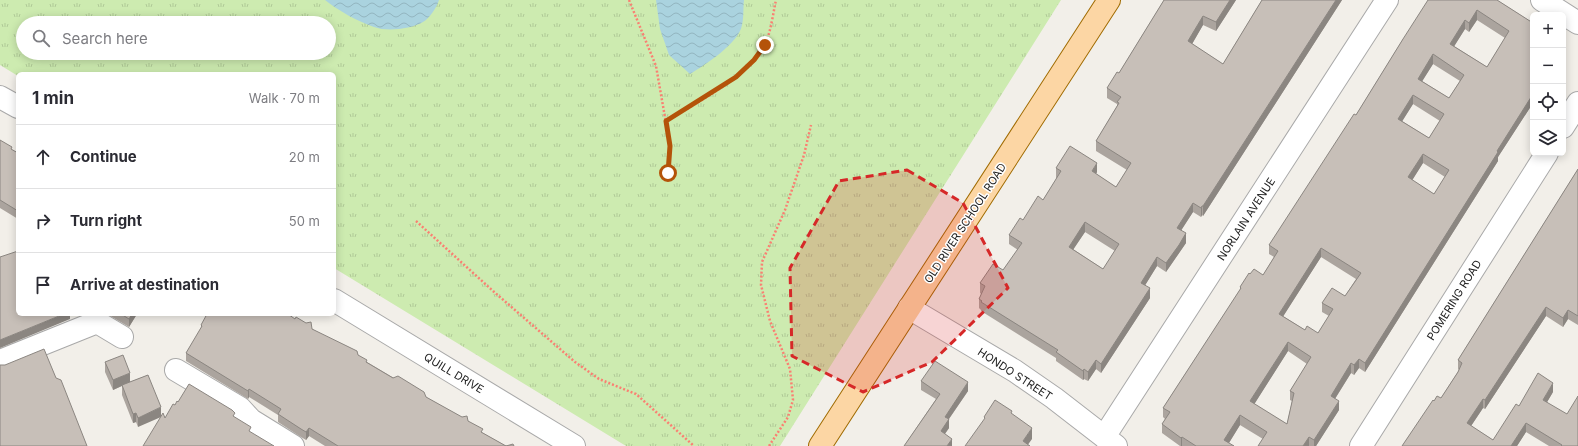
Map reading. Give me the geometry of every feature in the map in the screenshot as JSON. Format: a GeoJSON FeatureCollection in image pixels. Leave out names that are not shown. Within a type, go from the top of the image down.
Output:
{"type":"FeatureCollection","features":[{"type":"Feature","properties":{"kind":"main road","name":"OLD RIVER SCHOOL ROAD"},"geometry":{"type":"LineString","coordinates":[[820,446],[1109,0]]}},
{"type":"Feature","properties":{"kind":"street","name":"NORLAIN AVENUE"},"geometry":{"type":"LineString","coordinates":[[1110,442],[1387,0]]}},
{"type":"Feature","properties":{"kind":"street"},"geometry":{"type":"LineString","coordinates":[[1542,0],[1578,23]]}},
{"type":"Feature","properties":{"kind":"street"},"geometry":{"type":"LineString","coordinates":[[0,96],[16,107]]}},
{"type":"Feature","properties":{"kind":"street"},"geometry":{"type":"LineString","coordinates":[[1566,122],[1578,103]]}},
{"type":"Feature","properties":{"kind":"street","name":"POMERING ROAD"},"geometry":{"type":"LineString","coordinates":[[1361,446],[1544,156]]}},
{"type":"Feature","properties":{"kind":"street","name":"QUILL DRIVE"},"geometry":{"type":"LineString","coordinates":[[336,301],[574,446]]}},
{"type":"Feature","properties":{"kind":"street","name":"HONDO STREET"},"geometry":{"type":"LineString","coordinates":[[910,308],[1015,371],[1054,398],[1110,442]]}},
{"type":"Feature","properties":{"kind":"street"},"geometry":{"type":"LineString","coordinates":[[0,362],[97,322],[122,338]]}},
{"type":"Feature","properties":{"kind":"street"},"geometry":{"type":"LineString","coordinates":[[176,370],[240,408],[251,420],[293,446]]}},
{"type":"Feature","properties":{"kind":"path"},"geometry":{"type":"LineString","coordinates":[[629,0],[656,66],[670,146],[668,173]]}},
{"type":"Feature","properties":{"kind":"path"},"geometry":{"type":"LineString","coordinates":[[666,121],[736,77],[754,60],[765,45],[776,0]]}},
{"type":"Feature","properties":{"kind":"path"},"geometry":{"type":"LineString","coordinates":[[769,446],[788,417],[793,400],[790,369],[770,321],[761,285],[762,262],[785,210],[804,155],[811,124]]}},
{"type":"Feature","properties":{"kind":"path"},"geometry":{"type":"LineString","coordinates":[[416,221],[493,291],[575,362],[598,379],[636,394],[694,446]]}},
{"type":"Feature","properties":{"kind":"highlighted area"},"geometry":{"type":"Polygon","coordinates":[[[907,170],[963,203],[1008,288],[932,362],[863,392],[792,356],[790,268],[839,181],[907,170]]]}},
{"type":"Feature","properties":{"kind":"green space"},"geometry":{"type":"Polygon","coordinates":[[[0,0],[1061,0],[780,446],[626,446],[336,269],[336,72],[16,72],[16,75],[0,65],[0,0]]]}},
{"type":"Feature","properties":{"kind":"water"},"geometry":{"type":"Polygon","coordinates":[[[325,0],[439,0],[428,18],[423,22],[399,29],[379,29],[342,12],[325,0]]]}},
{"type":"Feature","properties":{"kind":"water"},"geometry":{"type":"Polygon","coordinates":[[[656,0],[744,0],[743,19],[740,32],[735,39],[720,53],[690,74],[669,55],[660,29],[656,0]]]}},
{"type":"Feature","properties":{"kind":"building"},"geometry":{"type":"Polygon","coordinates":[[[1164,0],[1230,0],[1216,22],[1203,16],[1188,41],[1223,64],[1262,0],[1336,0],[1203,206],[1201,208],[1193,203],[1177,228],[1186,233],[1179,245],[1166,263],[1157,257],[1141,283],[1150,288],[1101,364],[1096,360],[1088,372],[1084,369],[1083,371],[1056,352],[1058,350],[981,302],[982,301],[979,299],[985,286],[980,283],[993,264],[1003,270],[1022,243],[1009,235],[1020,218],[1023,220],[1038,196],[1043,200],[1061,171],[1056,168],[1070,146],[1097,163],[1092,171],[1116,187],[1131,163],[1096,141],[1119,103],[1117,102],[1121,97],[1107,88],[1117,72],[1119,73],[1164,0]],[[1085,222],[1069,247],[1103,269],[1119,244],[1085,222]]]}},
{"type":"Feature","properties":{"kind":"building"},"geometry":{"type":"Polygon","coordinates":[[[1428,0],[1497,0],[1530,21],[1530,99],[1365,363],[1359,359],[1354,365],[1351,363],[1331,396],[1339,401],[1314,440],[1309,437],[1303,446],[1258,446],[1267,432],[1240,415],[1224,440],[1234,446],[1196,446],[1182,437],[1181,438],[1162,424],[1170,412],[1163,408],[1241,288],[1240,287],[1249,273],[1250,274],[1254,269],[1263,275],[1278,251],[1269,245],[1354,114],[1356,115],[1428,0]],[[1477,10],[1469,23],[1465,20],[1450,44],[1487,67],[1509,31],[1477,10]],[[1433,54],[1418,79],[1449,98],[1464,75],[1433,54]],[[1413,95],[1398,119],[1429,138],[1444,114],[1413,95]],[[1423,154],[1408,177],[1434,194],[1449,170],[1423,154]],[[1321,248],[1279,314],[1305,330],[1307,326],[1318,333],[1333,309],[1322,303],[1332,288],[1345,296],[1361,273],[1321,248]],[[1288,342],[1250,401],[1287,424],[1294,393],[1290,391],[1311,357],[1288,342]]]}},
{"type":"Feature","properties":{"kind":"building"},"geometry":{"type":"Polygon","coordinates":[[[0,140],[12,147],[11,149],[16,152],[16,210],[0,200],[0,140]]]}},
{"type":"Feature","properties":{"kind":"building"},"geometry":{"type":"Polygon","coordinates":[[[1578,169],[1578,316],[1568,310],[1563,318],[1546,307],[1485,400],[1483,399],[1467,423],[1493,440],[1516,404],[1519,406],[1538,373],[1553,383],[1543,400],[1567,414],[1578,396],[1578,446],[1561,446],[1562,445],[1526,423],[1511,446],[1402,446],[1433,400],[1434,401],[1437,396],[1441,398],[1458,372],[1462,363],[1458,360],[1578,169]]]}},
{"type":"Feature","properties":{"kind":"building"},"geometry":{"type":"Polygon","coordinates":[[[16,252],[16,316],[59,316],[0,340],[0,257],[16,252]]]}},
{"type":"Feature","properties":{"kind":"building"},"geometry":{"type":"Polygon","coordinates":[[[206,316],[291,316],[295,319],[296,317],[306,323],[311,322],[312,329],[357,351],[358,355],[367,360],[366,362],[393,378],[398,376],[424,392],[426,397],[462,417],[467,416],[468,421],[483,429],[481,432],[506,446],[338,446],[309,428],[306,432],[278,414],[281,409],[249,389],[248,391],[186,353],[202,326],[201,325],[206,316]]]}},
{"type":"Feature","properties":{"kind":"building"},"geometry":{"type":"Polygon","coordinates":[[[44,349],[56,378],[61,380],[87,446],[0,446],[0,365],[5,365],[44,349]]]}},
{"type":"Feature","properties":{"kind":"building"},"geometry":{"type":"Polygon","coordinates":[[[123,355],[130,373],[113,380],[105,362],[123,355]]]}},
{"type":"Feature","properties":{"kind":"building"},"geometry":{"type":"Polygon","coordinates":[[[935,361],[968,382],[945,417],[949,419],[941,431],[952,439],[947,446],[904,446],[940,394],[921,381],[935,361]]]}},
{"type":"Feature","properties":{"kind":"building"},"geometry":{"type":"Polygon","coordinates":[[[148,375],[161,407],[138,418],[136,413],[133,414],[122,385],[148,375]]]}},
{"type":"Feature","properties":{"kind":"building"},"geometry":{"type":"Polygon","coordinates":[[[189,384],[232,410],[235,413],[233,416],[251,427],[249,431],[274,446],[143,446],[163,413],[165,418],[173,404],[175,405],[177,401],[178,402],[189,384]]]}},
{"type":"Feature","properties":{"kind":"building"},"geometry":{"type":"Polygon","coordinates":[[[995,400],[1012,411],[1011,413],[1032,428],[1023,441],[1030,446],[965,446],[985,418],[984,417],[995,400]]]}},
{"type":"Feature","properties":{"kind":"route"},"geometry":{"type":"LineString","coordinates":[[668,173],[670,146],[666,121],[736,77],[754,60],[765,45]]}}]}
